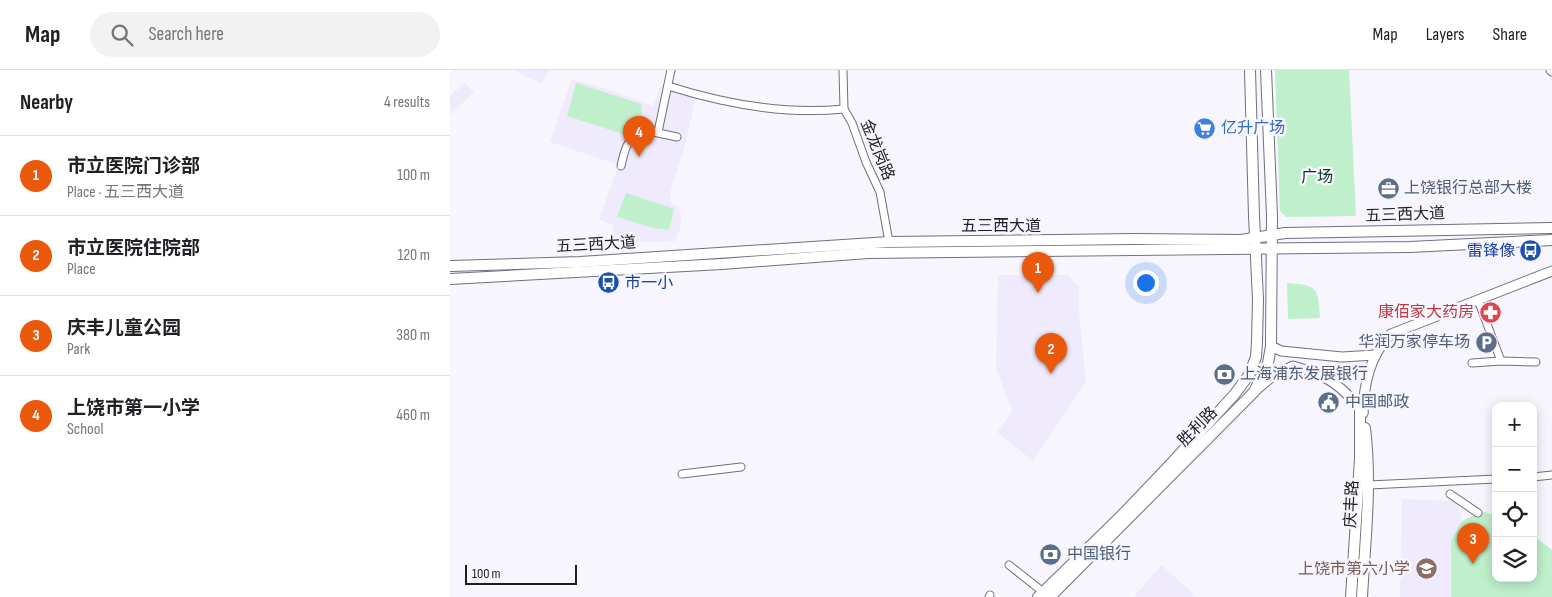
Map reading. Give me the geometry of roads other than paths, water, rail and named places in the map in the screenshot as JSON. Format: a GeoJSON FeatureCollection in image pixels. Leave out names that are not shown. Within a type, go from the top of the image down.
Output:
{"type":"FeatureCollection","features":[{"type":"Feature","properties":{"kind":"main road","name":"胜利路"},"geometry":{"type":"LineString","coordinates":[[1044,595],[1122,515],[1234,395],[1250,375],[1256,358],[1257,342],[1256,238],[1250,70]]}},
{"type":"Feature","properties":{"kind":"main road","name":"胜利路"},"geometry":{"type":"LineString","coordinates":[[1044,595],[1254,392],[1268,363],[1271,346],[1272,235],[1271,156],[1266,70]]}},
{"type":"Feature","properties":{"kind":"main road","name":"五三西大道"},"geometry":{"type":"LineString","coordinates":[[450,266],[580,262],[889,242],[1134,239],[1241,240],[1284,233],[1412,229],[1552,228]]}},
{"type":"Feature","properties":{"kind":"main road","name":"五三西大道"},"geometry":{"type":"LineString","coordinates":[[450,279],[722,264],[868,253],[1410,247],[1552,240]]}},
{"type":"Feature","properties":{"kind":"main road","name":"庆丰路"},"geometry":{"type":"LineString","coordinates":[[1361,411],[1369,457],[1362,597]]}},
{"type":"Feature","properties":{"kind":"main road"},"geometry":{"type":"LineString","coordinates":[[1351,597],[1360,459],[1361,411]]}},
{"type":"Feature","properties":{"kind":"street"},"geometry":{"type":"LineString","coordinates":[[658,132],[671,70]]}},
{"type":"Feature","properties":{"kind":"street","name":"金龙岗路"},"geometry":{"type":"LineString","coordinates":[[843,70],[844,109],[852,123],[866,162],[880,192],[889,242]]}},
{"type":"Feature","properties":{"kind":"street"},"geometry":{"type":"LineString","coordinates":[[668,86],[720,100],[776,109],[806,112],[844,109]]}},
{"type":"Feature","properties":{"kind":"street"},"geometry":{"type":"LineString","coordinates":[[621,166],[629,140],[644,130],[677,137]]}},
{"type":"Feature","properties":{"kind":"street"},"geometry":{"type":"LineString","coordinates":[[1361,411],[1366,381],[1375,355],[1382,343],[1391,334],[1552,271]]}},
{"type":"Feature","properties":{"kind":"street"},"geometry":{"type":"LineString","coordinates":[[1478,300],[1501,361]]}},
{"type":"Feature","properties":{"kind":"street"},"geometry":{"type":"LineString","coordinates":[[1271,346],[1281,352],[1338,356],[1375,355]]}},
{"type":"Feature","properties":{"kind":"street"},"geometry":{"type":"LineString","coordinates":[[1472,363],[1501,361],[1536,362]]}},
{"type":"Feature","properties":{"kind":"street"},"geometry":{"type":"LineString","coordinates":[[1254,392],[1274,375],[1293,366],[1310,371],[1331,381],[1348,393],[1361,411]]}},
{"type":"Feature","properties":{"kind":"street"},"geometry":{"type":"LineString","coordinates":[[682,474],[741,467]]}},
{"type":"Feature","properties":{"kind":"street"},"geometry":{"type":"LineString","coordinates":[[1537,477],[1552,475]]}},
{"type":"Feature","properties":{"kind":"street"},"geometry":{"type":"LineString","coordinates":[[1369,485],[1492,479]]}},
{"type":"Feature","properties":{"kind":"street"},"geometry":{"type":"LineString","coordinates":[[1450,494],[1478,513]]}},
{"type":"Feature","properties":{"kind":"street"},"geometry":{"type":"LineString","coordinates":[[1008,565],[1044,595]]}},
{"type":"Feature","properties":{"kind":"place","name":"亿升广场"},"geometry":{"type":"Point","coordinates":[1205,128]}},
{"type":"Feature","properties":{"kind":"place","name":"上饶市第一小学"},"geometry":{"type":"Point","coordinates":[639,157]}},
{"type":"Feature","properties":{"kind":"place","name":"上饶银行总部大楼"},"geometry":{"type":"Point","coordinates":[1388,188]}},
{"type":"Feature","properties":{"kind":"place","name":"雷锋像"},"geometry":{"type":"Point","coordinates":[1531,251]}},
{"type":"Feature","properties":{"kind":"place","name":"市一小"},"geometry":{"type":"Point","coordinates":[609,283]}},
{"type":"Feature","properties":{"kind":"place","name":"市立医院门诊部"},"geometry":{"type":"Point","coordinates":[1038,293]}},
{"type":"Feature","properties":{"kind":"place","name":"康佰家大药房"},"geometry":{"type":"Point","coordinates":[1490,312]}},
{"type":"Feature","properties":{"kind":"place","name":"华润万家停车场"},"geometry":{"type":"Point","coordinates":[1486,342]}},
{"type":"Feature","properties":{"kind":"place","name":"市立医院住院部"},"geometry":{"type":"Point","coordinates":[1051,374]}},
{"type":"Feature","properties":{"kind":"place","name":"上海浦东发展银行"},"geometry":{"type":"Point","coordinates":[1224,374]}},
{"type":"Feature","properties":{"kind":"place","name":"中国邮政"},"geometry":{"type":"Point","coordinates":[1329,402]}},
{"type":"Feature","properties":{"kind":"place","name":"中国银行"},"geometry":{"type":"Point","coordinates":[1051,554]}},
{"type":"Feature","properties":{"kind":"place","name":"庆丰儿童公园"},"geometry":{"type":"Point","coordinates":[1473,564]}},
{"type":"Feature","properties":{"kind":"place","name":"上饶市第六小学"},"geometry":{"type":"Point","coordinates":[1426,569]}},
{"type":"Feature","properties":{"kind":"park label","name":"广场"},"geometry":{"type":"Point","coordinates":[1317,177]}}]}
